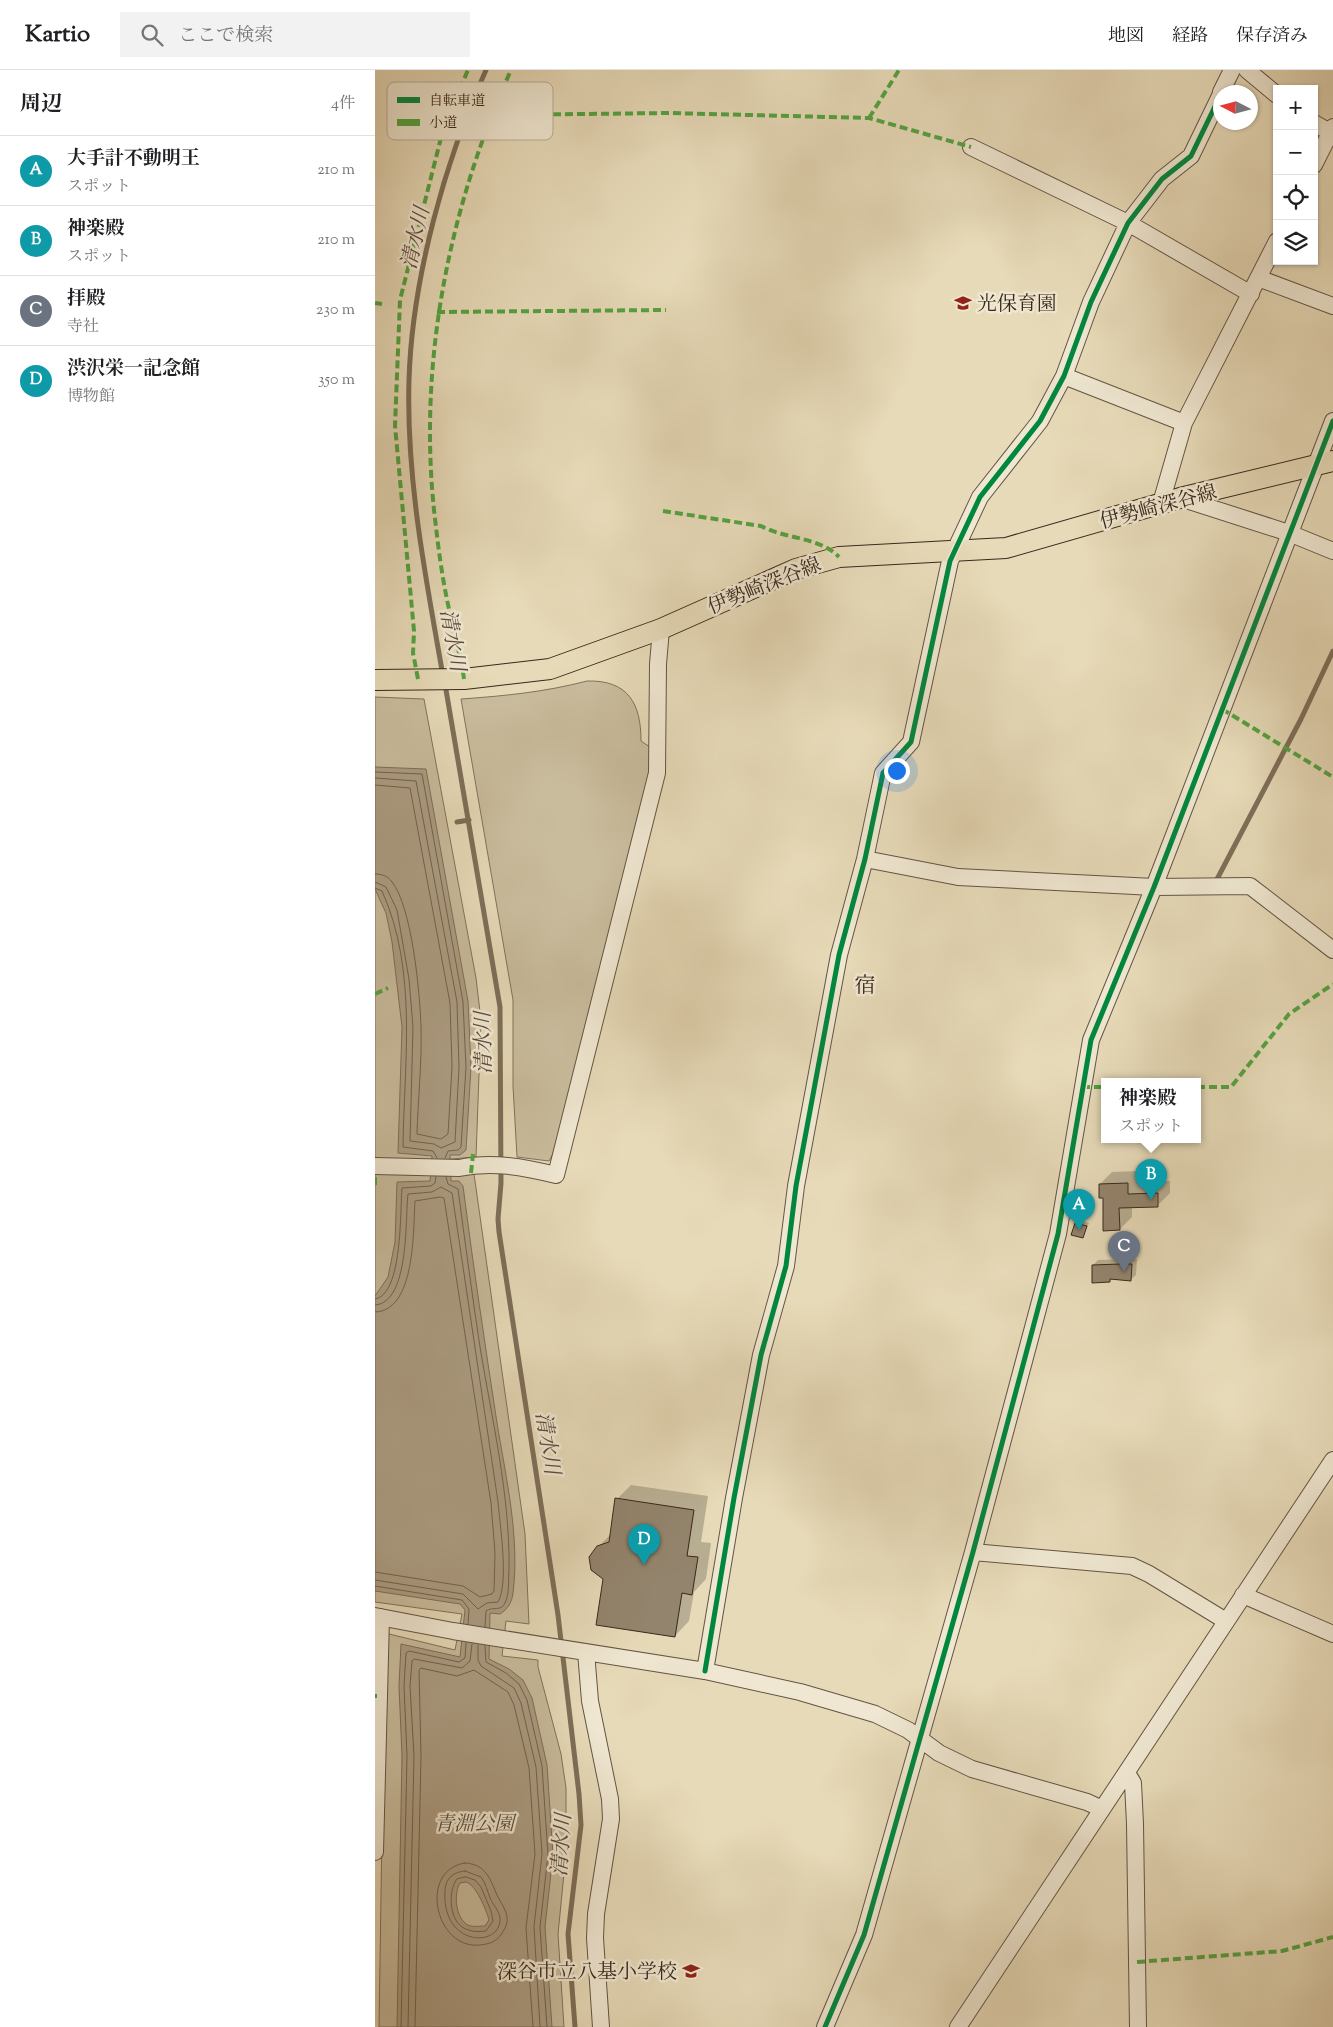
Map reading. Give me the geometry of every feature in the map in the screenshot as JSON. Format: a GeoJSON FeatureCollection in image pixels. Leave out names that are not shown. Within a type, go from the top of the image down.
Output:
{"type":"FeatureCollection","features":[{"type":"Feature","properties":{"kind":"main road","name":"伊勢崎深谷線"},"geometry":{"type":"LineString","coordinates":[[375,680],[460,679],[513,675],[550,669],[661,630],[796,569],[817,562],[839,557],[869,554],[954,552],[1006,548],[1171,501],[1324,463]]}},
{"type":"Feature","properties":{"kind":"street"},"geometry":{"type":"LineString","coordinates":[[1225,85],[1232,70]]}},
{"type":"Feature","properties":{"kind":"street"},"geometry":{"type":"LineString","coordinates":[[1247,70],[1273,92]]}},
{"type":"Feature","properties":{"kind":"street"},"geometry":{"type":"LineString","coordinates":[[705,1671],[734,1498],[761,1355],[786,1266],[796,1186],[837,964],[865,859],[883,772],[911,742],[954,552],[980,497],[1040,421],[1064,376],[1091,302],[1128,223],[1162,179],[1191,156],[1213,110]]}},
{"type":"Feature","properties":{"kind":"street"},"geometry":{"type":"LineString","coordinates":[[1318,125],[1332,131],[1318,157]]}},
{"type":"Feature","properties":{"kind":"street"},"geometry":{"type":"LineString","coordinates":[[971,147],[1128,223],[1251,294]]}},
{"type":"Feature","properties":{"kind":"street"},"geometry":{"type":"LineString","coordinates":[[1273,248],[1184,423],[1171,501],[1289,533],[1333,551]]}},
{"type":"Feature","properties":{"kind":"street"},"geometry":{"type":"LineString","coordinates":[[1258,278],[1333,306]]}},
{"type":"Feature","properties":{"kind":"street"},"geometry":{"type":"LineString","coordinates":[[1064,376],[1184,423]]}},
{"type":"Feature","properties":{"kind":"street"},"geometry":{"type":"LineString","coordinates":[[825,2027],[863,1935],[973,1552],[1058,1234],[1091,1040],[1154,887],[1289,533],[1324,463],[1333,421]]}},
{"type":"Feature","properties":{"kind":"street"},"geometry":{"type":"LineString","coordinates":[[375,1166],[427,1168],[518,1166],[556,1175],[657,773],[658,664],[661,630]]}},
{"type":"Feature","properties":{"kind":"street"},"geometry":{"type":"LineString","coordinates":[[865,859],[958,877],[1154,887],[1250,886],[1333,950]]}},
{"type":"Feature","properties":{"kind":"street"},"geometry":{"type":"LineString","coordinates":[[957,2027],[1333,1460]]}},
{"type":"Feature","properties":{"kind":"street"},"geometry":{"type":"LineString","coordinates":[[973,1552],[1132,1566],[1149,1574],[1226,1621]]}},
{"type":"Feature","properties":{"kind":"street"},"geometry":{"type":"LineString","coordinates":[[1243,1595],[1333,1634]]}},
{"type":"Feature","properties":{"kind":"street"},"geometry":{"type":"LineString","coordinates":[[375,1852],[378,1616],[453,1631],[705,1671],[792,1690],[860,1709],[895,1723],[939,1753],[972,1769],[1087,1802],[1101,1809]]}},
{"type":"Feature","properties":{"kind":"street"},"geometry":{"type":"LineString","coordinates":[[580,1650],[610,1799],[611,1819],[595,1938],[601,2027]]}},
{"type":"Feature","properties":{"kind":"street"},"geometry":{"type":"LineString","coordinates":[[1127,1773],[1133,1783],[1135,1824],[1138,2027]]}},
{"type":"Feature","properties":{"kind":"green space"},"geometry":{"type":"Polygon","coordinates":[[[587,681],[613,685],[629,696],[635,705],[638,715],[641,741],[650,747],[650,773],[556,1148],[549,1161],[517,1157],[513,1086],[513,1000],[461,699],[524,693],[587,681]]]}},
{"type":"Feature","properties":{"kind":"green space"},"geometry":{"type":"Polygon","coordinates":[[[375,697],[424,699],[476,978],[481,1020],[476,1157],[426,1161],[375,1159],[375,697]]]}},
{"type":"Feature","properties":{"kind":"green space","name":"青淵公園"},"geometry":{"type":"Polygon","coordinates":[[[375,1174],[474,1174],[525,1534],[529,1624],[506,1621],[502,1656],[538,1660],[538,1667],[561,1754],[566,1788],[566,1853],[558,1934],[564,2027],[379,2027],[385,1633],[455,1650],[462,1614],[375,1602],[375,1174]]]}},
{"type":"Feature","properties":{"kind":"water","name":"青淵公園"},"geometry":{"type":"Polygon","coordinates":[[[375,767],[426,769],[468,1001],[471,1067],[466,1150],[460,1155],[450,1155],[451,1181],[459,1181],[463,1186],[479,1305],[508,1486],[515,1551],[515,1572],[509,1605],[500,1614],[490,1613],[489,1659],[509,1669],[523,1680],[532,1698],[547,1765],[553,1855],[545,1927],[552,2027],[397,2027],[402,1756],[399,1686],[401,1644],[460,1657],[465,1610],[460,1604],[375,1591],[375,1296],[388,1277],[395,1242],[397,1182],[430,1181],[432,1156],[398,1153],[402,1027],[392,942],[386,913],[375,889],[375,767]],[[466,1882],[460,1883],[457,1892],[457,1909],[462,1919],[469,1926],[485,1926],[489,1920],[488,1915],[480,1898],[470,1884],[466,1882]]]}},
{"type":"Feature","properties":{"kind":"building"},"geometry":{"type":"Polygon","coordinates":[[[1128,1183],[1128,1194],[1158,1193],[1158,1207],[1119,1208],[1120,1230],[1103,1231],[1103,1198],[1099,1198],[1099,1184],[1128,1183]]]}},
{"type":"Feature","properties":{"kind":"building"},"geometry":{"type":"Polygon","coordinates":[[[1075,1223],[1087,1226],[1083,1238],[1071,1235],[1075,1223]]]}},
{"type":"Feature","properties":{"kind":"building"},"geometry":{"type":"Polygon","coordinates":[[[1132,1264],[1131,1281],[1110,1279],[1110,1282],[1092,1283],[1092,1265],[1132,1264]]]}},
{"type":"Feature","properties":{"kind":"building"},"geometry":{"type":"Polygon","coordinates":[[[615,1498],[694,1510],[687,1556],[698,1557],[692,1595],[682,1593],[675,1637],[596,1625],[603,1579],[591,1570],[589,1557],[597,1546],[609,1542],[615,1498]]]}},
{"type":"Feature","properties":{"kind":"waterway","name":"清水川"},"geometry":{"type":"LineString","coordinates":[[481,82],[486,70]]}},
{"type":"Feature","properties":{"kind":"waterway","name":"清水川"},"geometry":{"type":"LineString","coordinates":[[443,676],[424,566],[414,492],[409,417],[409,380],[411,341],[424,262],[444,181],[458,140]]}},
{"type":"Feature","properties":{"kind":"waterway"},"geometry":{"type":"LineString","coordinates":[[1215,883],[1301,719],[1333,651]]}},
{"type":"Feature","properties":{"kind":"waterway","name":"清水川"},"geometry":{"type":"LineString","coordinates":[[445,684],[500,1007],[501,1183],[498,1219],[499,1232],[558,1615],[579,1794],[581,1825],[568,1934],[575,2027]]}},
{"type":"Feature","properties":{"kind":"waterway"},"geometry":{"type":"LineString","coordinates":[[457,822],[469,820]]}},
{"type":"Feature","properties":{"kind":"marked path"},"geometry":{"type":"LineString","coordinates":[[463,82],[468,70]]}},
{"type":"Feature","properties":{"kind":"marked path"},"geometry":{"type":"LineString","coordinates":[[506,82],[511,70]]}},
{"type":"Feature","properties":{"kind":"marked path"},"geometry":{"type":"LineString","coordinates":[[869,118],[899,70]]}},
{"type":"Feature","properties":{"kind":"marked path"},"geometry":{"type":"LineString","coordinates":[[553,114],[670,113],[869,118],[971,147]]}},
{"type":"Feature","properties":{"kind":"marked path"},"geometry":{"type":"LineString","coordinates":[[418,679],[413,653],[414,631],[395,426],[400,300],[440,140]]}},
{"type":"Feature","properties":{"kind":"marked path"},"geometry":{"type":"LineString","coordinates":[[464,679],[445,589],[436,527],[431,469],[430,410],[434,352],[442,294],[454,236],[469,180],[483,140]]}},
{"type":"Feature","properties":{"kind":"marked path"},"geometry":{"type":"LineString","coordinates":[[375,303],[382,304]]}},
{"type":"Feature","properties":{"kind":"marked path"},"geometry":{"type":"LineString","coordinates":[[437,312],[666,310]]}},
{"type":"Feature","properties":{"kind":"marked path"},"geometry":{"type":"LineString","coordinates":[[663,511],[761,526],[781,534],[812,542],[831,550],[839,557]]}},
{"type":"Feature","properties":{"kind":"marked path"},"geometry":{"type":"LineString","coordinates":[[1222,709],[1333,777]]}},
{"type":"Feature","properties":{"kind":"marked path"},"geometry":{"type":"LineString","coordinates":[[1201,1087],[1231,1087],[1289,1014],[1333,984]]}},
{"type":"Feature","properties":{"kind":"marked path"},"geometry":{"type":"LineString","coordinates":[[375,994],[388,988]]}},
{"type":"Feature","properties":{"kind":"marked path"},"geometry":{"type":"LineString","coordinates":[[1082,1087],[1101,1087]]}},
{"type":"Feature","properties":{"kind":"marked path"},"geometry":{"type":"LineString","coordinates":[[471,1173],[473,1154]]}},
{"type":"Feature","properties":{"kind":"marked path"},"geometry":{"type":"LineString","coordinates":[[375,1174],[375,1185]]}},
{"type":"Feature","properties":{"kind":"marked path"},"geometry":{"type":"LineString","coordinates":[[548,1461],[563,1463]]}},
{"type":"Feature","properties":{"kind":"marked path"},"geometry":{"type":"LineString","coordinates":[[1137,1962],[1282,1951],[1333,1937]]}},
{"type":"Feature","properties":{"kind":"cycle path"},"geometry":{"type":"LineString","coordinates":[[705,1671],[734,1498],[761,1355],[786,1266],[796,1186],[839,955],[865,859],[883,773],[911,742],[950,561],[980,497],[1040,421],[1064,376],[1091,302],[1128,223],[1162,179],[1191,156],[1213,111]]}},
{"type":"Feature","properties":{"kind":"cycle path"},"geometry":{"type":"LineString","coordinates":[[825,2027],[864,1935],[973,1552],[1058,1234],[1091,1040],[1154,887],[1333,421]]}},
{"type":"Feature","properties":{"kind":"place","name":"光保育園"},"geometry":{"type":"Point","coordinates":[963,303]}},
{"type":"Feature","properties":{"kind":"place","name":"神楽殿"},"geometry":{"type":"Point","coordinates":[1151,1200]}},
{"type":"Feature","properties":{"kind":"place","name":"大手計不動明王"},"geometry":{"type":"Point","coordinates":[1079,1230]}},
{"type":"Feature","properties":{"kind":"place","name":"拝殿"},"geometry":{"type":"Point","coordinates":[1124,1272]}},
{"type":"Feature","properties":{"kind":"place","name":"渋沢栄一記念館"},"geometry":{"type":"Point","coordinates":[644,1565]}},
{"type":"Feature","properties":{"kind":"place","name":"深谷市立八基小学校"},"geometry":{"type":"Point","coordinates":[691,1971]}},
{"type":"Feature","properties":{"kind":"district","name":"宿"},"geometry":{"type":"Point","coordinates":[865,985]}}]}
